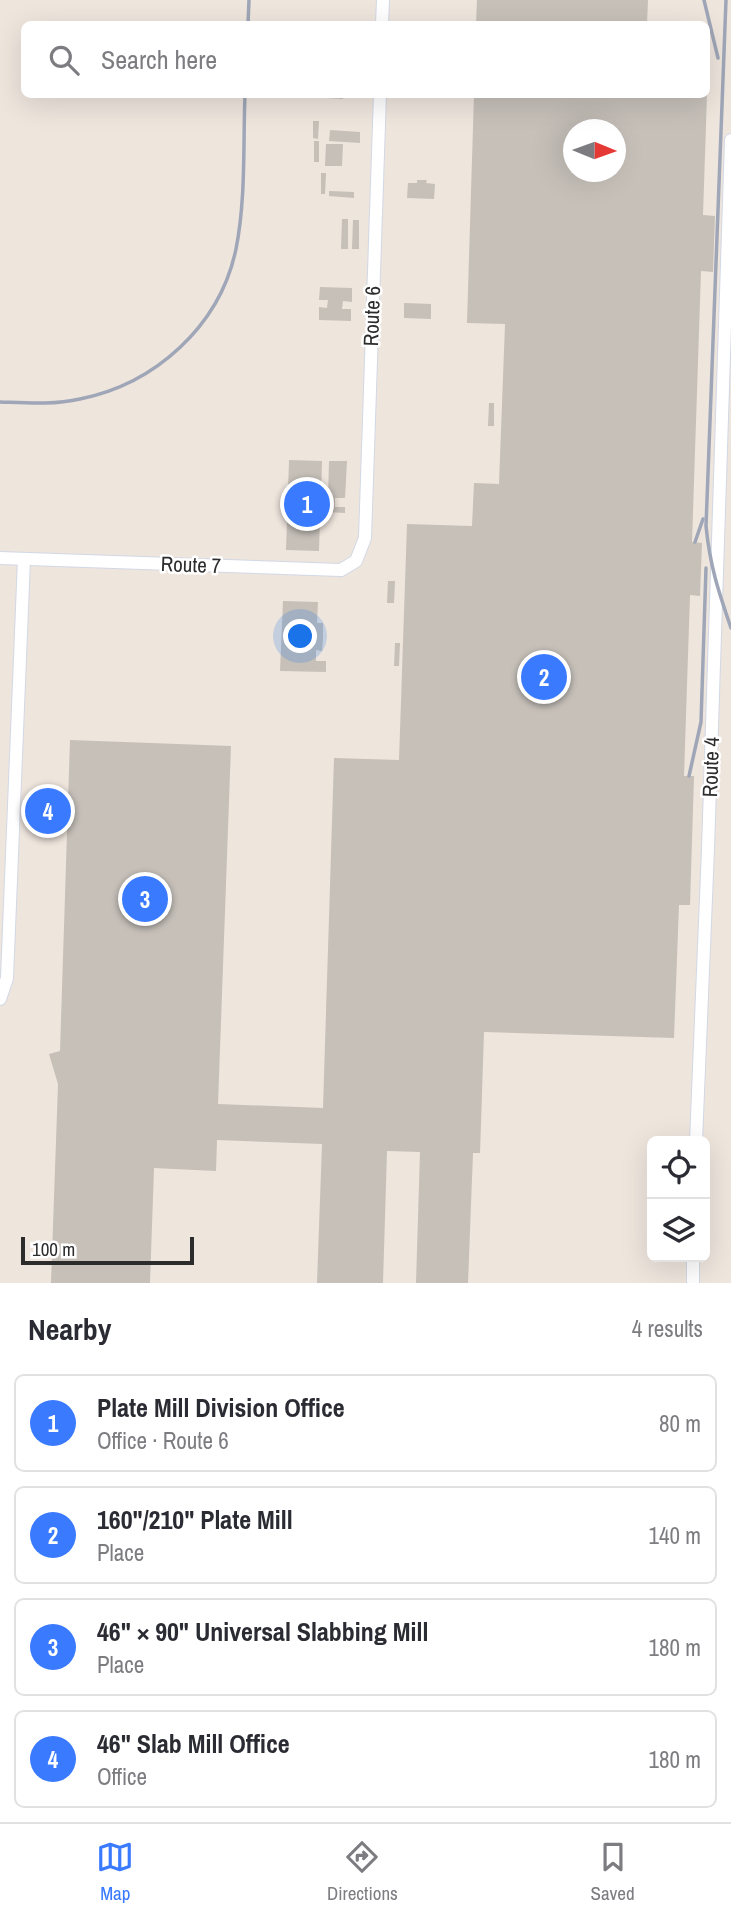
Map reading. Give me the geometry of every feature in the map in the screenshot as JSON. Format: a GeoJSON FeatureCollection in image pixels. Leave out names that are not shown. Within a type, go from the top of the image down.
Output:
{"type":"FeatureCollection","features":[{"type":"Feature","properties":{"kind":"street"},"geometry":{"type":"LineString","coordinates":[[382,21],[383,0]]}},
{"type":"Feature","properties":{"kind":"street","name":"Route 6"},"geometry":{"type":"LineString","coordinates":[[365,538],[380,98]]}},
{"type":"Feature","properties":{"kind":"street","name":"Route 4"},"geometry":{"type":"LineString","coordinates":[[696,1136],[709,835],[731,141]]}},
{"type":"Feature","properties":{"kind":"street","name":"Route 7"},"geometry":{"type":"LineString","coordinates":[[0,558],[341,569],[356,561],[365,538]]}},
{"type":"Feature","properties":{"kind":"street"},"geometry":{"type":"LineString","coordinates":[[0,999],[7,978],[24,559]]}},
{"type":"Feature","properties":{"kind":"street"},"geometry":{"type":"LineString","coordinates":[[693,1262],[693,1283]]}},
{"type":"Feature","properties":{"kind":"building"},"geometry":{"type":"Polygon","coordinates":[[[477,0],[648,0],[647,21],[476,21],[477,0]]]}},
{"type":"Feature","properties":{"kind":"building"},"geometry":{"type":"Polygon","coordinates":[[[474,98],[707,98],[703,215],[715,216],[713,272],[701,271],[692,542],[702,543],[700,596],[690,595],[684,776],[694,776],[690,905],[679,905],[674,1038],[484,1032],[480,1153],[473,1153],[468,1283],[416,1283],[420,1152],[387,1151],[383,1283],[317,1283],[322,1144],[217,1140],[216,1171],[154,1168],[150,1283],[51,1283],[58,1084],[49,1054],[60,1051],[70,740],[231,746],[218,1104],[323,1108],[334,758],[399,760],[407,524],[472,526],[474,483],[499,484],[505,324],[467,323],[474,98]]]}},
{"type":"Feature","properties":{"kind":"building"},"geometry":{"type":"Polygon","coordinates":[[[313,121],[319,121],[318,139],[313,138],[313,121]]]}},
{"type":"Feature","properties":{"kind":"building"},"geometry":{"type":"Polygon","coordinates":[[[330,130],[360,132],[360,143],[329,141],[330,130]]]}},
{"type":"Feature","properties":{"kind":"building"},"geometry":{"type":"Polygon","coordinates":[[[314,141],[319,141],[319,162],[314,162],[314,141]]]}},
{"type":"Feature","properties":{"kind":"building"},"geometry":{"type":"Polygon","coordinates":[[[326,144],[343,144],[342,166],[325,166],[326,144]]]}},
{"type":"Feature","properties":{"kind":"building"},"geometry":{"type":"Polygon","coordinates":[[[321,173],[326,173],[325,194],[321,194],[321,173]]]}},
{"type":"Feature","properties":{"kind":"building"},"geometry":{"type":"Polygon","coordinates":[[[417,180],[427,180],[426,183],[435,184],[434,199],[407,198],[408,183],[417,183],[417,180]]]}},
{"type":"Feature","properties":{"kind":"building"},"geometry":{"type":"Polygon","coordinates":[[[329,191],[354,192],[354,198],[329,196],[329,191]]]}},
{"type":"Feature","properties":{"kind":"building"},"geometry":{"type":"Polygon","coordinates":[[[342,219],[348,219],[348,249],[341,249],[342,219]]]}},
{"type":"Feature","properties":{"kind":"building"},"geometry":{"type":"Polygon","coordinates":[[[353,220],[359,220],[359,249],[352,249],[353,220]]]}},
{"type":"Feature","properties":{"kind":"building"},"geometry":{"type":"Polygon","coordinates":[[[320,287],[352,288],[352,302],[343,301],[342,309],[351,309],[351,321],[319,320],[319,307],[327,308],[328,300],[319,300],[320,287]]]}},
{"type":"Feature","properties":{"kind":"building"},"geometry":{"type":"Polygon","coordinates":[[[404,303],[431,304],[431,319],[404,318],[404,303]]]}},
{"type":"Feature","properties":{"kind":"building"},"geometry":{"type":"Polygon","coordinates":[[[489,403],[494,403],[494,426],[488,426],[489,403]]]}},
{"type":"Feature","properties":{"kind":"building"},"geometry":{"type":"Polygon","coordinates":[[[289,460],[322,461],[321,501],[331,501],[331,498],[328,498],[329,461],[347,461],[345,498],[335,498],[335,507],[345,507],[345,513],[325,512],[325,517],[320,517],[319,551],[286,550],[289,460]]]}},
{"type":"Feature","properties":{"kind":"building"},"geometry":{"type":"Polygon","coordinates":[[[388,581],[395,581],[394,603],[387,603],[388,581]]]}},
{"type":"Feature","properties":{"kind":"building"},"geometry":{"type":"Polygon","coordinates":[[[283,601],[318,602],[317,623],[323,623],[323,639],[322,651],[316,650],[316,661],[326,661],[326,672],[280,671],[283,601]]]}},
{"type":"Feature","properties":{"kind":"building"},"geometry":{"type":"Polygon","coordinates":[[[395,643],[400,643],[399,666],[394,666],[395,643]]]}},
{"type":"Feature","properties":{"kind":"building"},"geometry":{"type":"Polygon","coordinates":[[[46,787],[53,788],[53,794],[57,794],[55,829],[38,828],[40,794],[45,794],[46,787]]]}},
{"type":"Feature","properties":{"kind":"railway"},"geometry":{"type":"LineString","coordinates":[[248,21],[249,0]]}},
{"type":"Feature","properties":{"kind":"railway"},"geometry":{"type":"LineString","coordinates":[[704,0],[709,21]]}},
{"type":"Feature","properties":{"kind":"railway"},"geometry":{"type":"LineString","coordinates":[[726,0],[706,526],[715,578],[731,628]]}},
{"type":"Feature","properties":{"kind":"railway"},"geometry":{"type":"LineString","coordinates":[[710,25],[718,58]]}},
{"type":"Feature","properties":{"kind":"railway"},"geometry":{"type":"LineString","coordinates":[[0,402],[60,402],[108,391],[134,380],[158,365],[180,347],[199,326],[228,277],[236,249],[243,191],[245,98]]}},
{"type":"Feature","properties":{"kind":"railway"},"geometry":{"type":"LineString","coordinates":[[695,542],[703,519]]}},
{"type":"Feature","properties":{"kind":"railway"},"geometry":{"type":"LineString","coordinates":[[689,776],[701,722],[706,568]]}},
{"type":"Feature","properties":{"kind":"place","name":"Plate Mill Division Office"},"geometry":{"type":"Point","coordinates":[307,504]}},
{"type":"Feature","properties":{"kind":"place","name":"160\"/210\" Plate Mill"},"geometry":{"type":"Point","coordinates":[544,677]}},
{"type":"Feature","properties":{"kind":"place","name":"46\" Slab Mill Office"},"geometry":{"type":"Point","coordinates":[48,811]}},
{"type":"Feature","properties":{"kind":"place","name":"46\" × 90\" Universal Slabbing Mill"},"geometry":{"type":"Point","coordinates":[145,899]}}]}
